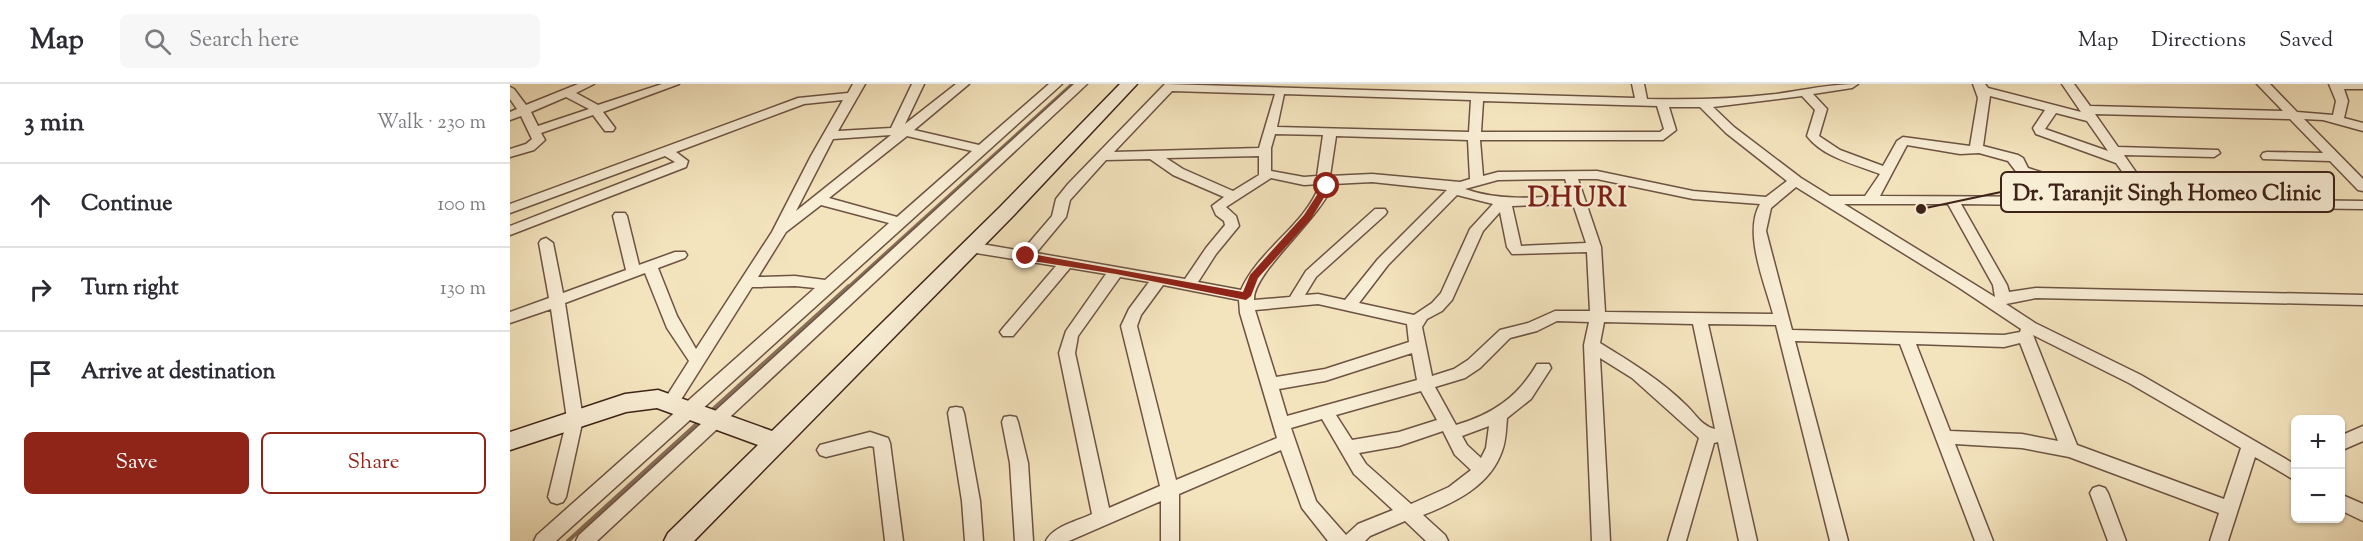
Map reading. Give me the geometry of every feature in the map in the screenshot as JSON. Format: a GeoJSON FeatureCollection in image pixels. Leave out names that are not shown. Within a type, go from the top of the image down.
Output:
{"type":"FeatureCollection","features":[{"type":"Feature","properties":{"kind":"street"},"geometry":{"type":"LineString","coordinates":[[510,116],[588,84]]}},
{"type":"Feature","properties":{"kind":"street"},"geometry":{"type":"LineString","coordinates":[[534,131],[673,84]]}},
{"type":"Feature","properties":{"kind":"street"},"geometry":{"type":"LineString","coordinates":[[900,131],[918,84]]}},
{"type":"Feature","properties":{"kind":"street"},"geometry":{"type":"LineString","coordinates":[[779,232],[900,131],[963,84]]}},
{"type":"Feature","properties":{"kind":"street"},"geometry":{"type":"LineString","coordinates":[[585,541],[698,414],[828,285],[1056,84]]}},
{"type":"Feature","properties":{"kind":"street"},"geometry":{"type":"LineString","coordinates":[[677,541],[1129,84]]}},
{"type":"Feature","properties":{"kind":"street"},"geometry":{"type":"LineString","coordinates":[[1509,84],[1509,98]]}},
{"type":"Feature","properties":{"kind":"street"},"geometry":{"type":"LineString","coordinates":[[1638,84],[1642,102]]}},
{"type":"Feature","properties":{"kind":"street"},"geometry":{"type":"LineString","coordinates":[[1169,88],[1279,96],[1509,98],[1703,104],[1805,93],[1852,84]]}},
{"type":"Feature","properties":{"kind":"street"},"geometry":{"type":"LineString","coordinates":[[2068,84],[2150,202]]}},
{"type":"Feature","properties":{"kind":"street"},"geometry":{"type":"LineString","coordinates":[[2263,84],[2363,187]]}},
{"type":"Feature","properties":{"kind":"street"},"geometry":{"type":"LineString","coordinates":[[2335,84],[2343,103],[2337,119]]}},
{"type":"Feature","properties":{"kind":"street"},"geometry":{"type":"LineString","coordinates":[[2335,84],[2363,85]]}},
{"type":"Feature","properties":{"kind":"street"},"geometry":{"type":"LineString","coordinates":[[543,541],[851,293],[1076,85]]}},
{"type":"Feature","properties":{"kind":"street"},"geometry":{"type":"LineString","coordinates":[[1870,199],[1903,141],[1960,150],[1972,151],[1976,148],[1983,123],[1981,87],[2053,108],[2088,114],[2293,114],[2337,119],[2363,127]]}},
{"type":"Feature","properties":{"kind":"street"},"geometry":{"type":"LineString","coordinates":[[1026,256],[1059,217],[1063,200],[1102,156],[1169,88],[1375,92],[1483,98]]}},
{"type":"Feature","properties":{"kind":"street"},"geometry":{"type":"LineString","coordinates":[[698,414],[697,361],[779,232],[855,90]]}},
{"type":"Feature","properties":{"kind":"street"},"geometry":{"type":"LineString","coordinates":[[510,209],[802,101],[855,90]]}},
{"type":"Feature","properties":{"kind":"street"},"geometry":{"type":"LineString","coordinates":[[510,91],[524,110],[539,140],[537,143],[510,153]]}},
{"type":"Feature","properties":{"kind":"street"},"geometry":{"type":"LineString","coordinates":[[566,93],[592,105],[609,128]]}},
{"type":"Feature","properties":{"kind":"street"},"geometry":{"type":"LineString","coordinates":[[1805,93],[1821,110],[1813,136],[1817,142],[1887,172]]}},
{"type":"Feature","properties":{"kind":"street"},"geometry":{"type":"LineString","coordinates":[[1265,175],[1265,152],[1279,96]]}},
{"type":"Feature","properties":{"kind":"street"},"geometry":{"type":"LineString","coordinates":[[1477,182],[1474,136],[1483,98]]}},
{"type":"Feature","properties":{"kind":"street"},"geometry":{"type":"LineString","coordinates":[[1270,130],[1474,136],[1663,136],[1667,135],[1670,130],[1662,103]]}},
{"type":"Feature","properties":{"kind":"street"},"geometry":{"type":"LineString","coordinates":[[1703,104],[1730,130],[1796,181],[2000,302],[2028,332],[2135,379],[2291,467]]}},
{"type":"Feature","properties":{"kind":"street"},"geometry":{"type":"LineString","coordinates":[[2053,108],[2039,128],[2040,131],[2118,155],[2214,153]]}},
{"type":"Feature","properties":{"kind":"street"},"geometry":{"type":"LineString","coordinates":[[830,135],[900,131],[982,150]]}},
{"type":"Feature","properties":{"kind":"street"},"geometry":{"type":"LineString","coordinates":[[1330,132],[1323,194],[1307,217],[1254,277],[1247,301],[1284,432],[1313,512],[1339,541]]}},
{"type":"Feature","properties":{"kind":"street"},"geometry":{"type":"LineString","coordinates":[[1976,148],[2013,158],[2023,171],[2123,201]]}},
{"type":"Feature","properties":{"kind":"street"},"geometry":{"type":"LineString","coordinates":[[510,231],[681,164],[682,161],[668,152]]}},
{"type":"Feature","properties":{"kind":"street"},"geometry":{"type":"LineString","coordinates":[[1102,156],[1265,152]]}},
{"type":"Feature","properties":{"kind":"street"},"geometry":{"type":"LineString","coordinates":[[1153,155],[1178,172],[1233,196]]}},
{"type":"Feature","properties":{"kind":"street"},"geometry":{"type":"LineString","coordinates":[[2267,156],[2334,157]]}},
{"type":"Feature","properties":{"kind":"street"},"geometry":{"type":"LineString","coordinates":[[1189,285],[1211,251],[1232,226],[1231,219],[1218,209],[1219,206],[1265,175],[1325,180],[1372,178],[1450,187],[1498,176],[1610,177],[1693,195],[1769,201]]}},
{"type":"Feature","properties":{"kind":"street"},"geometry":{"type":"LineString","coordinates":[[1570,175],[1594,247],[1597,318],[1592,345],[1601,541]]}},
{"type":"Feature","properties":{"kind":"street"},"geometry":{"type":"LineString","coordinates":[[804,182],[842,181]]}},
{"type":"Feature","properties":{"kind":"street"},"geometry":{"type":"LineString","coordinates":[[1796,181],[1769,201],[1761,211],[1759,231],[1839,541]]}},
{"type":"Feature","properties":{"kind":"street"},"geometry":{"type":"LineString","coordinates":[[1450,187],[1486,200],[1503,202],[1578,199]]}},
{"type":"Feature","properties":{"kind":"street"},"geometry":{"type":"LineString","coordinates":[[1348,306],[1383,262],[1450,187]]}},
{"type":"Feature","properties":{"kind":"street"},"geometry":{"type":"LineString","coordinates":[[820,200],[900,222]]}},
{"type":"Feature","properties":{"kind":"street"},"geometry":{"type":"LineString","coordinates":[[1827,200],[2363,205]]}},
{"type":"Feature","properties":{"kind":"street"},"geometry":{"type":"LineString","coordinates":[[1952,200],[2000,285],[2000,302]]}},
{"type":"Feature","properties":{"kind":"street"},"geometry":{"type":"LineString","coordinates":[[1503,202],[1516,250],[1594,247]]}},
{"type":"Feature","properties":{"kind":"street"},"geometry":{"type":"LineString","coordinates":[[1482,470],[1461,450],[1425,382],[1414,332],[1416,321],[1437,307],[1447,296],[1477,229],[1503,202]]}},
{"type":"Feature","properties":{"kind":"street"},"geometry":{"type":"LineString","coordinates":[[1295,300],[1311,274],[1380,212]]}},
{"type":"Feature","properties":{"kind":"street"},"geometry":{"type":"LineString","coordinates":[[620,216],[634,272]]}},
{"type":"Feature","properties":{"kind":"street"},"geometry":{"type":"LineString","coordinates":[[546,243],[575,419],[557,497]]}},
{"type":"Feature","properties":{"kind":"street"},"geometry":{"type":"LineString","coordinates":[[970,247],[1160,279],[1247,301],[1318,299],[1416,321]]}},
{"type":"Feature","properties":{"kind":"street"},"geometry":{"type":"LineString","coordinates":[[510,318],[680,255]]}},
{"type":"Feature","properties":{"kind":"street"},"geometry":{"type":"LineString","coordinates":[[1008,332],[1067,263]]}},
{"type":"Feature","properties":{"kind":"street"},"geometry":{"type":"LineString","coordinates":[[650,266],[668,315],[687,350],[697,361]]}},
{"type":"Feature","properties":{"kind":"street"},"geometry":{"type":"LineString","coordinates":[[1102,518],[1067,353],[1071,335],[1116,271]]}},
{"type":"Feature","properties":{"kind":"street"},"geometry":{"type":"LineString","coordinates":[[1160,279],[1134,313],[1129,326],[1170,490],[1170,541]]}},
{"type":"Feature","properties":{"kind":"street"},"geometry":{"type":"LineString","coordinates":[[747,282],[795,280],[828,285]]}},
{"type":"Feature","properties":{"kind":"street"},"geometry":{"type":"LineString","coordinates":[[2000,302],[2036,293],[2363,300]]}},
{"type":"Feature","properties":{"kind":"street"},"geometry":{"type":"LineString","coordinates":[[1054,541],[1065,534],[1170,490],[1326,412],[1466,371],[1505,334],[1532,327],[1548,318],[1563,316],[1700,320],[1906,339],[2004,341],[2028,332]]}},
{"type":"Feature","properties":{"kind":"street"},"geometry":{"type":"LineString","coordinates":[[1700,320],[1716,435],[1748,541]]}},
{"type":"Feature","properties":{"kind":"street"},"geometry":{"type":"LineString","coordinates":[[2028,332],[2070,450]]}},
{"type":"Feature","properties":{"kind":"street"},"geometry":{"type":"LineString","coordinates":[[1906,339],[1984,541]]}},
{"type":"Feature","properties":{"kind":"street"},"geometry":{"type":"LineString","coordinates":[[1592,345],[1638,374],[1680,409],[1696,428],[1716,435]]}},
{"type":"Feature","properties":{"kind":"street"},"geometry":{"type":"LineString","coordinates":[[1270,384],[1325,375],[1416,346]]}},
{"type":"Feature","properties":{"kind":"street"},"geometry":{"type":"LineString","coordinates":[[1347,448],[1499,417],[1512,409],[1529,393],[1543,369]]}},
{"type":"Feature","properties":{"kind":"street"},"geometry":{"type":"LineString","coordinates":[[510,441],[642,399],[658,399],[775,441]]}},
{"type":"Feature","properties":{"kind":"street"},"geometry":{"type":"LineString","coordinates":[[1326,412],[1360,469],[1439,541]]}},
{"type":"Feature","properties":{"kind":"street"},"geometry":{"type":"LineString","coordinates":[[956,413],[971,501],[974,541]]}},
{"type":"Feature","properties":{"kind":"street"},"geometry":{"type":"LineString","coordinates":[[1353,541],[1364,530],[1456,493],[1482,470],[1492,456],[1499,417]]}},
{"type":"Feature","properties":{"kind":"street"},"geometry":{"type":"LineString","coordinates":[[1010,422],[1019,463],[1024,541]]}},
{"type":"Feature","properties":{"kind":"street"},"geometry":{"type":"LineString","coordinates":[[2345,442],[2363,433]]}},
{"type":"Feature","properties":{"kind":"street"},"geometry":{"type":"LineString","coordinates":[[1677,541],[1716,435]]}},
{"type":"Feature","properties":{"kind":"street"},"geometry":{"type":"LineString","coordinates":[[1944,437],[2022,441],[2070,450],[2229,509]]}},
{"type":"Feature","properties":{"kind":"street"},"geometry":{"type":"LineString","coordinates":[[826,450],[870,439],[882,443],[894,541]]}},
{"type":"Feature","properties":{"kind":"street"},"geometry":{"type":"LineString","coordinates":[[2219,541],[2250,445]]}},
{"type":"Feature","properties":{"kind":"street"},"geometry":{"type":"LineString","coordinates":[[2099,493],[2117,541]]}},
{"type":"Feature","properties":{"kind":"street"},"geometry":{"type":"LineString","coordinates":[[2345,504],[2363,513]]}},
{"type":"Feature","properties":{"kind":"waterway"},"geometry":{"type":"LineString","coordinates":[[847,288],[1072,84]]}},
{"type":"Feature","properties":{"kind":"waterway"},"geometry":{"type":"LineString","coordinates":[[710,412],[849,286]]}},
{"type":"Feature","properties":{"kind":"waterway"},"geometry":{"type":"LineString","coordinates":[[568,541],[700,421]]}},
{"type":"Feature","properties":{"kind":"place","name":"Dr. Taranjit Singh Homeo Clinic"},"geometry":{"type":"Point","coordinates":[1921,209]}},
{"type":"Feature","properties":{"kind":"district","name":"DHURI"},"geometry":{"type":"Point","coordinates":[1578,199]}},
{"type":"Feature","properties":{"kind":"route"},"geometry":{"type":"LineString","coordinates":[[1026,256],[1246,296],[1254,277],[1307,217],[1327,186]]}}]}
